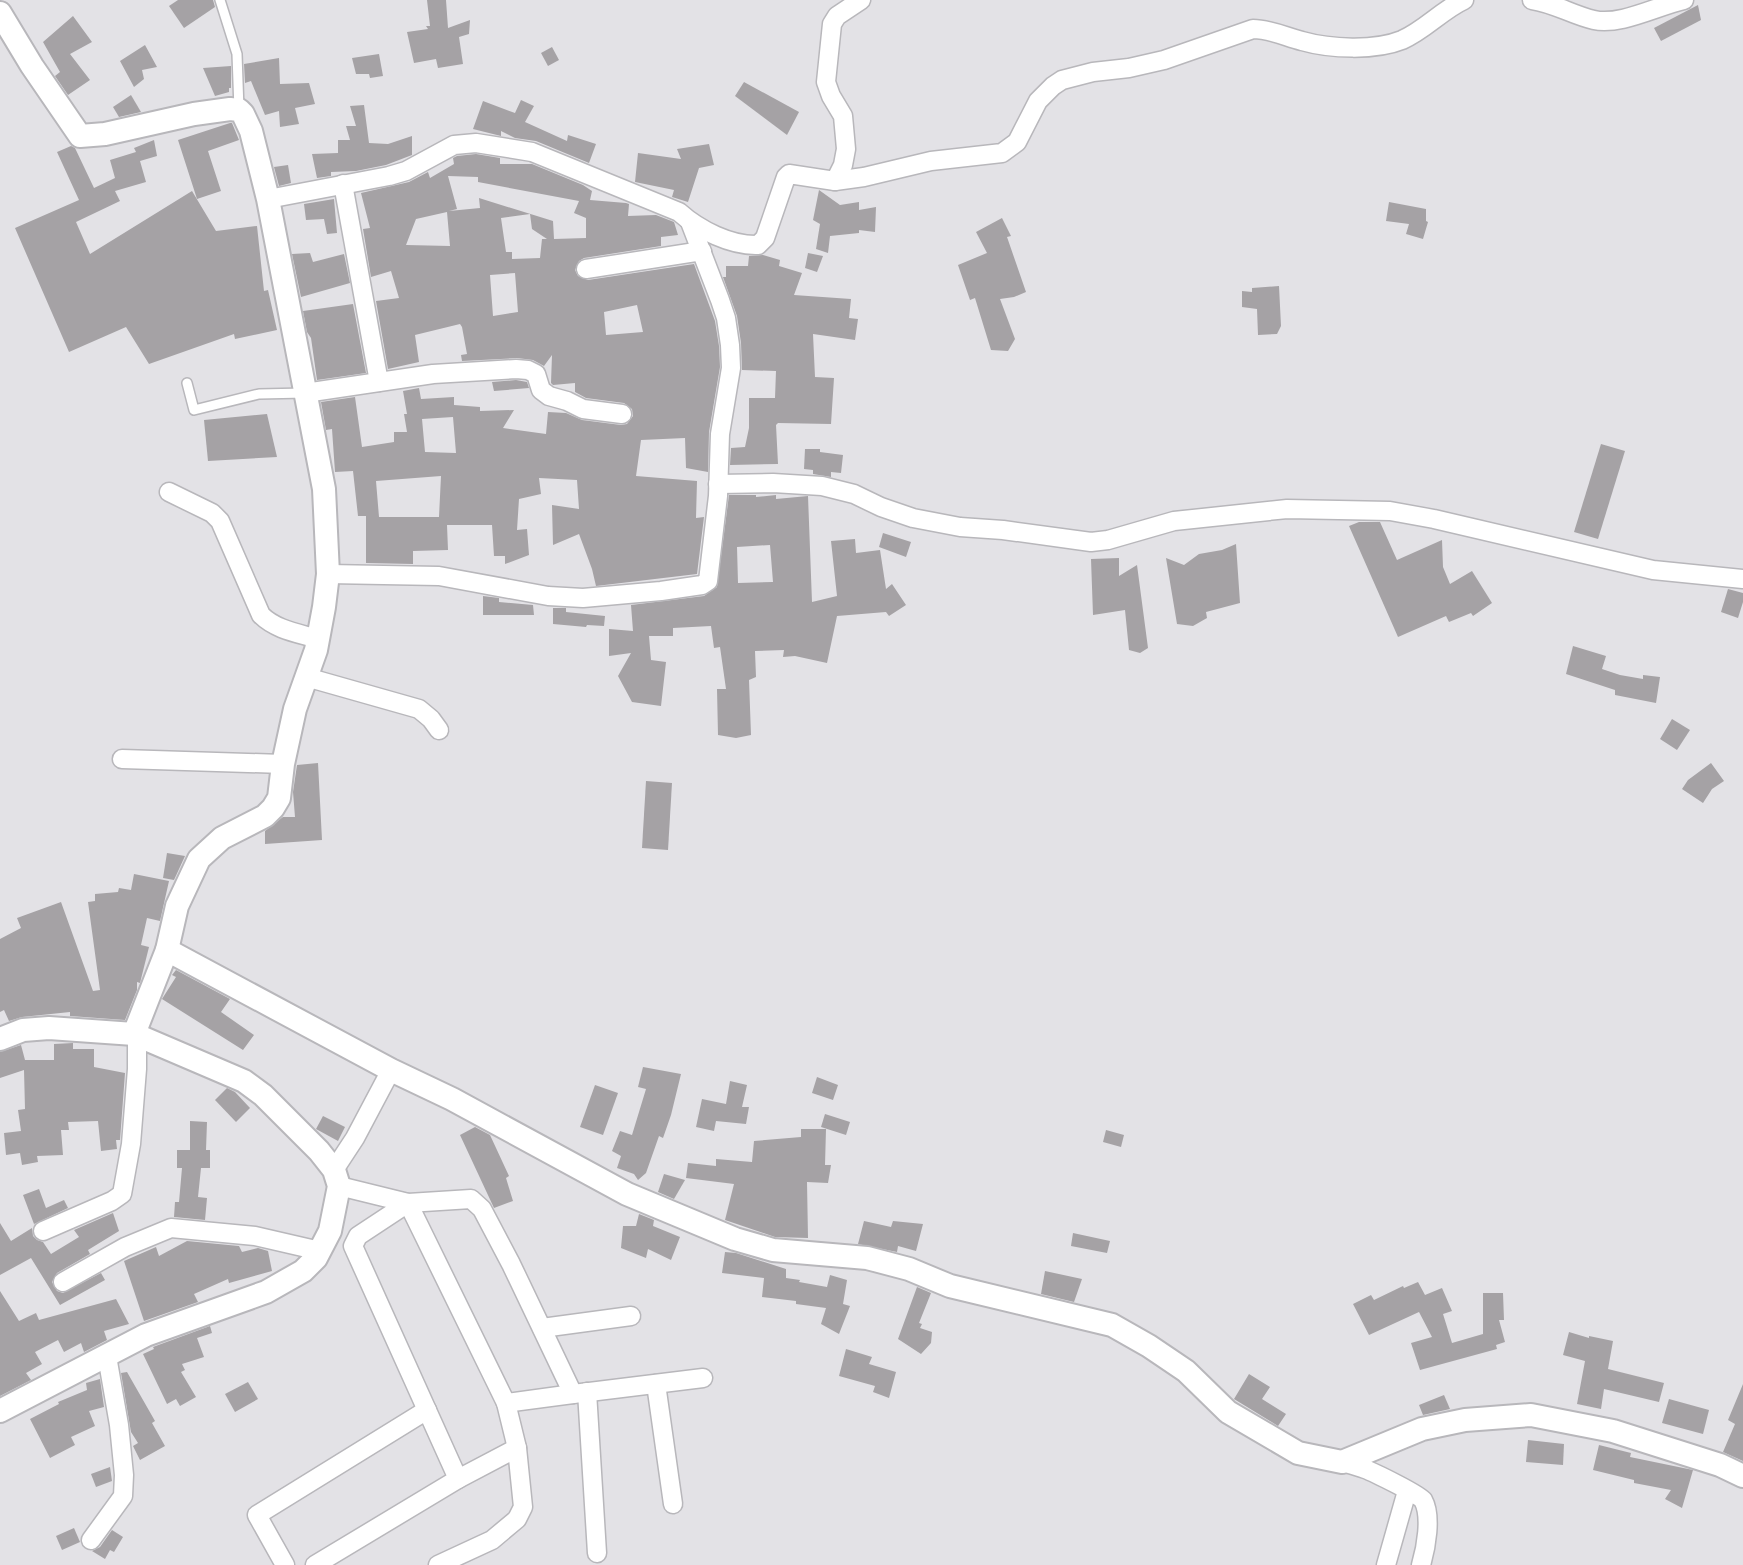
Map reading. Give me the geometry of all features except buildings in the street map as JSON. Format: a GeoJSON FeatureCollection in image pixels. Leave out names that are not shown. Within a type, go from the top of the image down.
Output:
{"type":"FeatureCollection","features":[{"type":"Feature","properties":{"kind":"street"},"geometry":{"type":"LineString","coordinates":[[835,181],[843,165],[846,149],[843,116],[826,82],[832,24],[837,16],[861,0]]}},
{"type":"Feature","properties":{"kind":"street"},"geometry":{"type":"LineString","coordinates":[[268,199],[406,171],[454,145],[476,143],[532,152],[679,212],[690,222],[709,232],[746,245],[758,245],[765,238],[787,176],[793,174],[835,181],[864,177],[931,161],[1002,153],[1017,142],[1038,101],[1062,80],[1093,72],[1129,68],[1164,60],[1253,28],[1312,44],[1378,47],[1402,40],[1464,0]]}},
{"type":"Feature","properties":{"kind":"street"},"geometry":{"type":"LineString","coordinates":[[1532,0],[1593,20],[1609,21],[1623,20],[1684,0]]}},
{"type":"Feature","properties":{"kind":"street"},"geometry":{"type":"LineString","coordinates":[[0,13],[32,66],[80,136],[105,134],[194,114],[230,109],[239,110],[247,120],[268,199],[324,489],[328,574],[318,639],[295,709],[283,764],[279,798],[270,812],[222,838],[199,859],[177,906],[166,950],[136,1035],[137,1069],[131,1144],[122,1194],[112,1201],[43,1231]]}},
{"type":"Feature","properties":{"kind":"street"},"geometry":{"type":"LineString","coordinates":[[343,184],[379,382]]}},
{"type":"Feature","properties":{"kind":"street"},"geometry":{"type":"LineString","coordinates":[[328,574],[439,576],[548,596],[583,598],[702,585],[709,578],[718,484],[720,434],[731,368],[730,345],[723,309],[690,222]]}},
{"type":"Feature","properties":{"kind":"street"},"geometry":{"type":"LineString","coordinates":[[586,269],[702,251]]}},
{"type":"Feature","properties":{"kind":"street"},"geometry":{"type":"LineString","coordinates":[[304,393],[433,374],[516,369],[528,370],[536,374],[541,390],[549,396],[583,409],[622,414]]}},
{"type":"Feature","properties":{"kind":"street"},"geometry":{"type":"LineString","coordinates":[[718,484],[773,483],[822,486],[854,494],[881,507],[913,518],[960,527],[1003,530],[1091,542],[1108,540],[1174,520],[1287,509],[1390,511],[1434,519],[1653,570],[1743,579]]}},
{"type":"Feature","properties":{"kind":"street"},"geometry":{"type":"LineString","coordinates":[[169,492],[212,513],[220,520],[261,615],[276,626],[318,639]]}},
{"type":"Feature","properties":{"kind":"street"},"geometry":{"type":"LineString","coordinates":[[306,677],[419,710],[431,718],[439,730]]}},
{"type":"Feature","properties":{"kind":"street"},"geometry":{"type":"LineString","coordinates":[[122,759],[283,764]]}},
{"type":"Feature","properties":{"kind":"street"},"geometry":{"type":"LineString","coordinates":[[166,950],[391,1070],[452,1099],[627,1194],[735,1239],[773,1250],[867,1258],[909,1269],[950,1286],[1112,1325],[1186,1371],[1228,1412],[1298,1453],[1365,1469],[1419,1495],[1427,1511],[1426,1547],[1421,1565]]}},
{"type":"Feature","properties":{"kind":"street"},"geometry":{"type":"LineString","coordinates":[[0,1039],[23,1030],[49,1028],[136,1035],[244,1081],[263,1095],[320,1150],[337,1178],[408,1203],[471,1199],[477,1203],[512,1264],[542,1328],[580,1393],[597,1553]]}},
{"type":"Feature","properties":{"kind":"street"},"geometry":{"type":"LineString","coordinates":[[0,1411],[146,1335],[266,1292],[303,1271],[316,1258],[330,1231],[337,1178],[391,1070]]}},
{"type":"Feature","properties":{"kind":"street"},"geometry":{"type":"LineString","coordinates":[[408,1203],[506,1403],[517,1448],[523,1507],[516,1519],[492,1540],[438,1565]]}},
{"type":"Feature","properties":{"kind":"street"},"geometry":{"type":"LineString","coordinates":[[408,1203],[358,1236],[353,1246],[458,1479]]}},
{"type":"Feature","properties":{"kind":"street"},"geometry":{"type":"LineString","coordinates":[[63,1282],[125,1247],[171,1228],[255,1236],[320,1251]]}},
{"type":"Feature","properties":{"kind":"street"},"geometry":{"type":"LineString","coordinates":[[542,1328],[631,1316]]}},
{"type":"Feature","properties":{"kind":"street"},"geometry":{"type":"LineString","coordinates":[[92,1540],[123,1496],[124,1475],[119,1425],[107,1356]]}},
{"type":"Feature","properties":{"kind":"street"},"geometry":{"type":"LineString","coordinates":[[506,1403],[703,1378]]}},
{"type":"Feature","properties":{"kind":"street"},"geometry":{"type":"LineString","coordinates":[[656,1384],[673,1504]]}},
{"type":"Feature","properties":{"kind":"street"},"geometry":{"type":"LineString","coordinates":[[285,1565],[257,1515],[427,1410]]}},
{"type":"Feature","properties":{"kind":"street"},"geometry":{"type":"LineString","coordinates":[[1342,1462],[1422,1429],[1465,1420],[1531,1415],[1613,1431],[1720,1465],[1743,1476]]}},
{"type":"Feature","properties":{"kind":"street"},"geometry":{"type":"LineString","coordinates":[[315,1565],[458,1479],[517,1448]]}},
{"type":"Feature","properties":{"kind":"street"},"geometry":{"type":"LineString","coordinates":[[1386,1565],[1407,1491]]}},
{"type":"Feature","properties":{"kind":"lane"},"geometry":{"type":"LineString","coordinates":[[220,0],[237,54],[239,110]]}},
{"type":"Feature","properties":{"kind":"lane"},"geometry":{"type":"LineString","coordinates":[[187,383],[194,410],[259,394],[304,393]]}}]}
